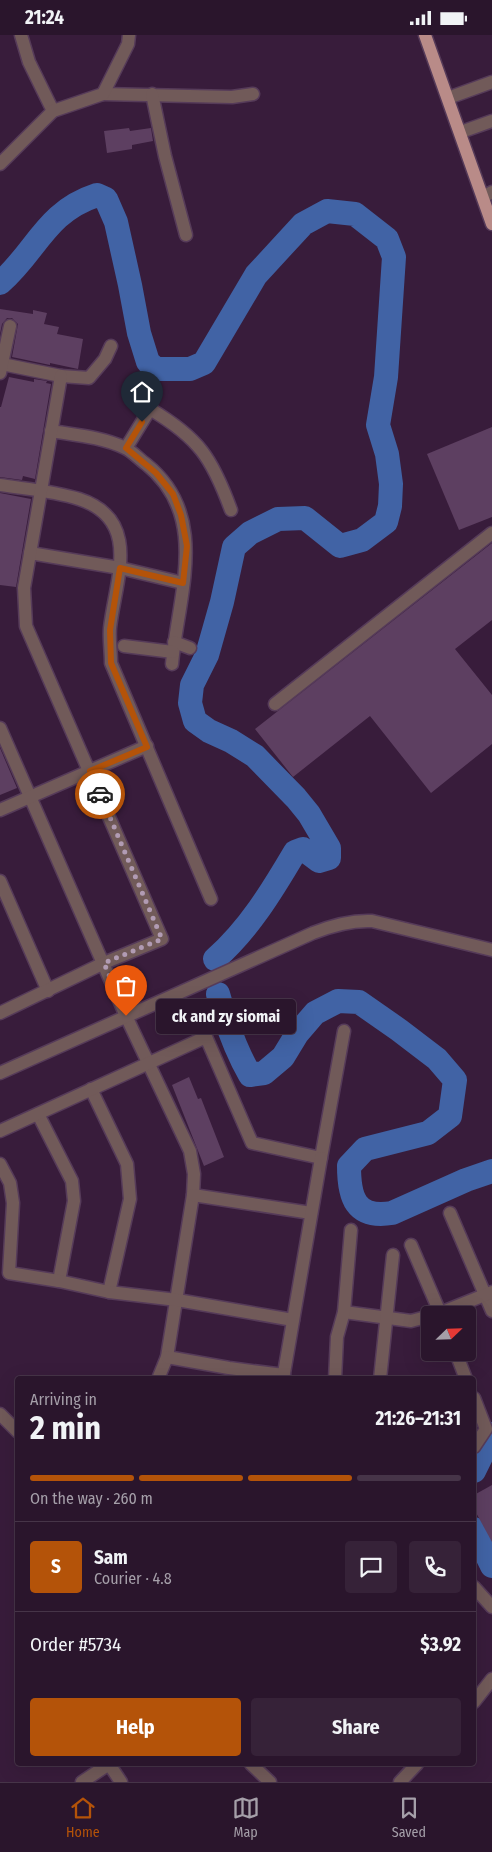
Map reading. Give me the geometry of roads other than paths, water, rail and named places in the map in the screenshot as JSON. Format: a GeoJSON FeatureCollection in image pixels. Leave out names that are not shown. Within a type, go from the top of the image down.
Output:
{"type":"FeatureCollection","features":[{"type":"Feature","properties":{"kind":"main road"},"geometry":{"type":"LineString","coordinates":[[426,35],[448,98],[487,195],[492,224]]}},
{"type":"Feature","properties":{"kind":"street"},"geometry":{"type":"LineString","coordinates":[[21,35],[29,62],[53,111]]}},
{"type":"Feature","properties":{"kind":"street"},"geometry":{"type":"LineString","coordinates":[[103,94],[128,44],[129,35]]}},
{"type":"Feature","properties":{"kind":"street"},"geometry":{"type":"LineString","coordinates":[[448,98],[492,82]]}},
{"type":"Feature","properties":{"kind":"street"},"geometry":{"type":"LineString","coordinates":[[0,164],[53,111],[103,94],[232,97],[253,94]]}},
{"type":"Feature","properties":{"kind":"street"},"geometry":{"type":"LineString","coordinates":[[152,94],[163,148],[186,235]]}},
{"type":"Feature","properties":{"kind":"street"},"geometry":{"type":"LineString","coordinates":[[461,132],[492,121]]}},
{"type":"Feature","properties":{"kind":"street"},"geometry":{"type":"LineString","coordinates":[[10,326],[1,363],[61,376],[90,378],[105,359],[111,346]]}},
{"type":"Feature","properties":{"kind":"street"},"geometry":{"type":"LineString","coordinates":[[0,1013],[104,963],[162,939],[26,626],[24,588],[61,376]]}},
{"type":"Feature","properties":{"kind":"street"},"geometry":{"type":"LineString","coordinates":[[126,448],[150,409],[176,424],[203,450],[219,479],[230,510]]}},
{"type":"Feature","properties":{"kind":"street"},"geometry":{"type":"LineString","coordinates":[[51,431],[99,439],[126,448],[156,473],[173,494],[181,515],[187,546],[173,653]]}},
{"type":"Feature","properties":{"kind":"street"},"geometry":{"type":"LineString","coordinates":[[0,485],[80,499],[100,509],[111,520],[120,538],[120,568],[110,630],[111,663],[212,899]]}},
{"type":"Feature","properties":{"kind":"street"},"geometry":{"type":"LineString","coordinates":[[275,704],[492,533]]}},
{"type":"Feature","properties":{"kind":"street"},"geometry":{"type":"LineString","coordinates":[[30,553],[120,568],[183,583]]}},
{"type":"Feature","properties":{"kind":"street"},"geometry":{"type":"LineString","coordinates":[[124,646],[173,653],[190,648]]}},
{"type":"Feature","properties":{"kind":"street"},"geometry":{"type":"LineString","coordinates":[[0,728],[126,1016],[190,1151],[194,1174],[193,1195],[177,1300],[166,1357],[159,1376]]}},
{"type":"Feature","properties":{"kind":"street"},"geometry":{"type":"LineString","coordinates":[[0,810],[147,747]]}},
{"type":"Feature","properties":{"kind":"street"},"geometry":{"type":"LineString","coordinates":[[0,881],[48,991]]}},
{"type":"Feature","properties":{"kind":"street"},"geometry":{"type":"LineString","coordinates":[[0,1073],[334,925],[355,920],[372,921],[492,950]]}},
{"type":"Feature","properties":{"kind":"street"},"geometry":{"type":"LineString","coordinates":[[284,1376],[344,1031]]}},
{"type":"Feature","properties":{"kind":"street"},"geometry":{"type":"LineString","coordinates":[[0,1131],[206,1037],[252,1143],[321,1158]]}},
{"type":"Feature","properties":{"kind":"street"},"geometry":{"type":"LineString","coordinates":[[91,1089],[126,1163],[130,1199],[109,1292]]}},
{"type":"Feature","properties":{"kind":"street"},"geometry":{"type":"LineString","coordinates":[[38,1114],[72,1181],[74,1201],[59,1281]]}},
{"type":"Feature","properties":{"kind":"street"},"geometry":{"type":"LineString","coordinates":[[0,1164],[10,1183],[13,1203],[9,1273],[109,1292],[177,1300],[293,1320]]}},
{"type":"Feature","properties":{"kind":"street"},"geometry":{"type":"LineString","coordinates":[[193,1195],[311,1213]]}},
{"type":"Feature","properties":{"kind":"street"},"geometry":{"type":"LineString","coordinates":[[450,1213],[489,1293],[492,1311]]}},
{"type":"Feature","properties":{"kind":"street"},"geometry":{"type":"LineString","coordinates":[[335,1376],[338,1337],[344,1312],[350,1230]]}},
{"type":"Feature","properties":{"kind":"street"},"geometry":{"type":"LineString","coordinates":[[411,1245],[433,1306]]}},
{"type":"Feature","properties":{"kind":"street"},"geometry":{"type":"LineString","coordinates":[[380,1376],[393,1255]]}},
{"type":"Feature","properties":{"kind":"street"},"geometry":{"type":"LineString","coordinates":[[458,1306],[489,1293]]}},
{"type":"Feature","properties":{"kind":"street"},"geometry":{"type":"LineString","coordinates":[[344,1312],[386,1319],[412,1321],[421,1319]]}},
{"type":"Feature","properties":{"kind":"street"},"geometry":{"type":"LineString","coordinates":[[166,1357],[228,1373],[270,1376]]}},
{"type":"Feature","properties":{"kind":"street"},"geometry":{"type":"LineString","coordinates":[[459,1361],[465,1376]]}},
{"type":"Feature","properties":{"kind":"street"},"geometry":{"type":"LineString","coordinates":[[476,1403],[486,1429],[476,1444]]}},
{"type":"Feature","properties":{"kind":"street"},"geometry":{"type":"LineString","coordinates":[[0,1414],[15,1429]]}},
{"type":"Feature","properties":{"kind":"street"},"geometry":{"type":"LineString","coordinates":[[476,1589],[492,1607]]}},
{"type":"Feature","properties":{"kind":"street"},"geometry":{"type":"LineString","coordinates":[[476,1699],[492,1679]]}},
{"type":"Feature","properties":{"kind":"street"},"geometry":{"type":"LineString","coordinates":[[82,1782],[106,1766]]}},
{"type":"Feature","properties":{"kind":"street"},"geometry":{"type":"LineString","coordinates":[[110,1766],[121,1782]]}},
{"type":"Feature","properties":{"kind":"street"},"geometry":{"type":"LineString","coordinates":[[253,1766],[270,1782]]}},
{"type":"Feature","properties":{"kind":"street"},"geometry":{"type":"LineString","coordinates":[[400,1782],[415,1766]]}},
{"type":"Feature","properties":{"kind":"waterway"},"geometry":{"type":"LineString","coordinates":[[0,283],[13,271],[43,233],[65,211],[79,202],[97,195],[106,199],[116,222],[139,333],[148,362],[156,369],[190,369],[204,363],[256,275],[303,224],[327,211],[355,214],[387,239],[394,257],[386,377],[378,425],[387,454],[391,484],[390,506],[386,522],[362,540],[340,546],[305,518],[278,519],[250,533],[234,547],[222,602],[207,655],[192,685],[190,703],[195,721],[209,731],[231,741],[255,756],[309,814],[329,848],[329,858],[319,861],[303,849],[295,852],[269,895],[249,922],[215,959]]}},
{"type":"Feature","properties":{"kind":"waterway"},"geometry":{"type":"LineString","coordinates":[[218,994],[231,1036],[250,1075],[264,1073],[283,1057],[297,1034],[315,1013],[338,1001],[359,1002],[437,1059],[455,1080],[450,1116],[428,1133],[365,1149],[349,1166],[353,1196],[362,1209],[370,1213],[392,1213],[466,1180],[492,1171]]}},
{"type":"Feature","properties":{"kind":"waterway"},"geometry":{"type":"LineString","coordinates":[[476,1467],[492,1434]]}},
{"type":"Feature","properties":{"kind":"waterway"},"geometry":{"type":"LineString","coordinates":[[476,1533],[492,1566]]}},
{"type":"Feature","properties":{"kind":"place","name":"ck and zy siomai"},"geometry":{"type":"Point","coordinates":[126,1016]}}]}
